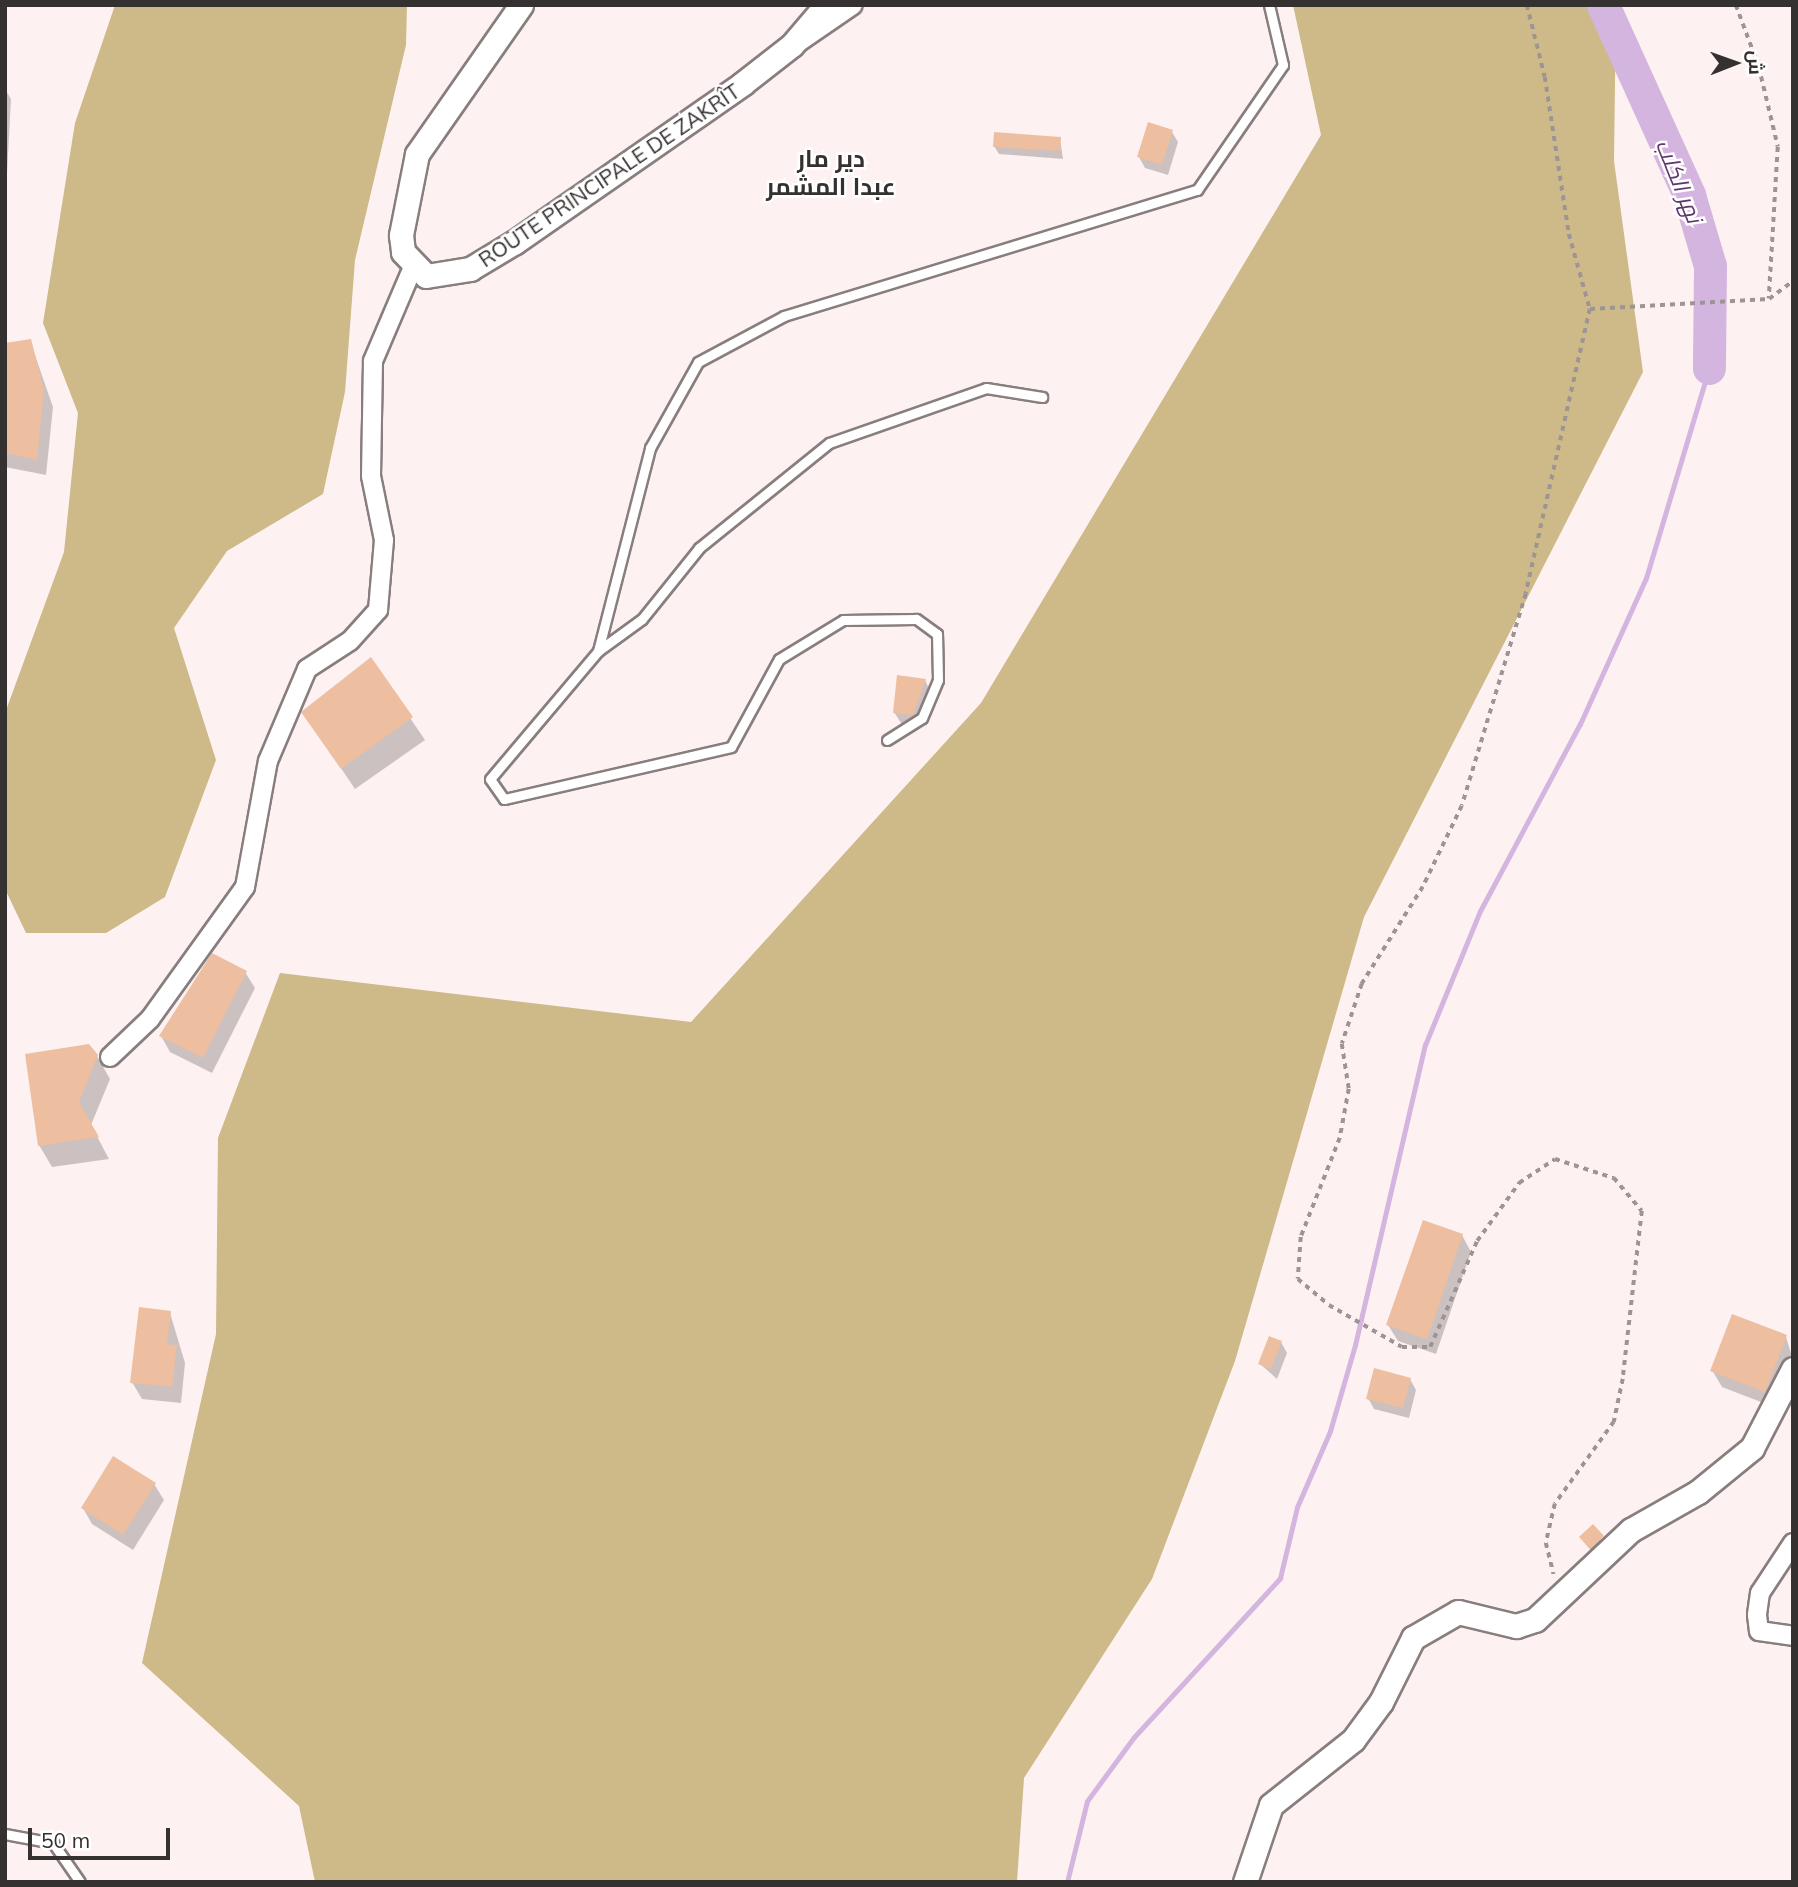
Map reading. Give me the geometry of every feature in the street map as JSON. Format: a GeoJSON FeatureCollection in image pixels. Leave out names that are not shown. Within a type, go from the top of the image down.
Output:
{"type":"FeatureCollection","features":[{"type":"Feature","properties":{"kind":"street"},"geometry":{"type":"LineString","coordinates":[[110,1057],[150,1019],[245,887],[268,761],[294,689],[316,660],[350,641],[378,610],[384,540],[371,476],[373,362],[413,267],[403,252],[401,219],[417,154],[521,5]]}},
{"type":"Feature","properties":{"kind":"street","name":"ROUTE PRINCIPALE DE ZAKRÎT"},"geometry":{"type":"LineString","coordinates":[[413,267],[438,278],[470,269],[792,45],[826,5]]}},
{"type":"Feature","properties":{"kind":"street"},"geometry":{"type":"LineString","coordinates":[[792,45],[853,5]]}},
{"type":"Feature","properties":{"kind":"street"},"geometry":{"type":"LineString","coordinates":[[1245,1882],[1270,1805],[1353,1740],[1381,1702],[1413,1638],[1458,1612],[1526,1625],[1631,1530],[1698,1492],[1752,1448],[1773,1417],[1793,1369]]}},
{"type":"Feature","properties":{"kind":"street"},"geometry":{"type":"LineString","coordinates":[[1793,1543],[1760,1593],[1757,1615],[1759,1631],[1793,1636]]}},
{"type":"Feature","properties":{"kind":"lane"},"geometry":{"type":"LineString","coordinates":[[598,651],[650,448],[698,362],[784,316],[1197,190],[1283,65],[1269,5]]}},
{"type":"Feature","properties":{"kind":"lane"},"geometry":{"type":"LineString","coordinates":[[887,740],[922,718],[937,680],[937,634],[916,619],[843,620],[779,659],[731,747],[504,799],[490,779],[598,651],[642,619],[699,548],[829,443],[986,388],[1042,397]]}},
{"type":"Feature","properties":{"kind":"lane"},"geometry":{"type":"LineString","coordinates":[[5,1834],[52,1843],[80,1882]]}},
{"type":"Feature","properties":{"kind":"path"},"geometry":{"type":"LineString","coordinates":[[1527,5],[1545,77],[1569,234],[1590,309],[1526,594],[1462,806],[1423,887],[1362,984],[1342,1044],[1349,1089],[1340,1138],[1301,1237],[1298,1279],[1329,1305],[1402,1347],[1430,1348],[1477,1241],[1519,1182],[1555,1159],[1614,1178],[1642,1211],[1642,1255],[1614,1422],[1555,1504],[1546,1543],[1559,1596]]}},
{"type":"Feature","properties":{"kind":"path"},"geometry":{"type":"LineString","coordinates":[[1736,5],[1778,147],[1769,299]]}},
{"type":"Feature","properties":{"kind":"path"},"geometry":{"type":"LineString","coordinates":[[1590,309],[1769,299],[1793,281]]}},
{"type":"Feature","properties":{"kind":"shaded area"},"geometry":{"type":"Polygon","coordinates":[[[115,5],[407,5],[406,45],[355,260],[345,392],[323,494],[227,551],[174,628],[216,760],[165,897],[106,933],[26,933],[5,889],[5,713],[64,552],[78,413],[43,323],[75,123],[115,5]]]}},
{"type":"Feature","properties":{"kind":"shaded area"},"geometry":{"type":"Polygon","coordinates":[[[1293,5],[1616,5],[1614,161],[1643,372],[1364,917],[1235,1361],[1152,1579],[1024,1778],[1017,1882],[315,1882],[299,1806],[142,1663],[216,1334],[218,1138],[280,973],[691,1022],[981,703],[1321,135],[1293,5]]]}},
{"type":"Feature","properties":{"kind":"building"},"geometry":{"type":"Polygon","coordinates":[[[1148,122],[1173,130],[1162,165],[1137,157],[1148,122]]]}},
{"type":"Feature","properties":{"kind":"building"},"geometry":{"type":"Polygon","coordinates":[[[994,132],[1061,137],[1060,151],[993,147],[994,132]]]}},
{"type":"Feature","properties":{"kind":"building"},"geometry":{"type":"Polygon","coordinates":[[[31,339],[44,389],[37,460],[5,453],[5,343],[31,339]]]}},
{"type":"Feature","properties":{"kind":"building"},"geometry":{"type":"Polygon","coordinates":[[[371,657],[413,717],[341,769],[301,712],[371,657]]]}},
{"type":"Feature","properties":{"kind":"building"},"geometry":{"type":"Polygon","coordinates":[[[897,675],[926,679],[913,715],[893,713],[897,675]]]}},
{"type":"Feature","properties":{"kind":"building"},"geometry":{"type":"Polygon","coordinates":[[[212,953],[247,971],[203,1058],[159,1036],[212,953]]]}},
{"type":"Feature","properties":{"kind":"building"},"geometry":{"type":"Polygon","coordinates":[[[89,1044],[98,1055],[79,1102],[99,1137],[38,1146],[25,1054],[89,1044]]]}},
{"type":"Feature","properties":{"kind":"building"},"geometry":{"type":"Polygon","coordinates":[[[1423,1220],[1463,1234],[1427,1339],[1386,1325],[1423,1220]]]}},
{"type":"Feature","properties":{"kind":"building"},"geometry":{"type":"Polygon","coordinates":[[[139,1307],[171,1311],[167,1344],[177,1345],[172,1387],[130,1383],[139,1307]]]}},
{"type":"Feature","properties":{"kind":"building"},"geometry":{"type":"Polygon","coordinates":[[[1732,1314],[1787,1335],[1765,1392],[1710,1371],[1732,1314]]]}},
{"type":"Feature","properties":{"kind":"building"},"geometry":{"type":"Polygon","coordinates":[[[1269,1336],[1282,1341],[1271,1369],[1258,1364],[1269,1336]]]}},
{"type":"Feature","properties":{"kind":"building"},"geometry":{"type":"Polygon","coordinates":[[[1374,1368],[1411,1378],[1403,1408],[1366,1399],[1374,1368]]]}},
{"type":"Feature","properties":{"kind":"building"},"geometry":{"type":"Polygon","coordinates":[[[113,1456],[156,1483],[123,1535],[81,1508],[113,1456]]]}},
{"type":"Feature","properties":{"kind":"building"},"geometry":{"type":"Polygon","coordinates":[[[1593,1524],[1604,1536],[1590,1549],[1579,1537],[1593,1524]]]}},
{"type":"Feature","properties":{"kind":"waterway","name":"نهر الكلب"},"geometry":{"type":"LineString","coordinates":[[1603,5],[1689,195],[1710,266],[1709,368]]}},
{"type":"Feature","properties":{"kind":"waterway"},"geometry":{"type":"LineString","coordinates":[[1067,1882],[1087,1801],[1134,1737],[1280,1578],[1297,1507],[1330,1431],[1355,1345],[1425,1045],[1480,911],[1580,724],[1646,578],[1709,368]]}},
{"type":"Feature","properties":{"kind":"district","name":"دير مار عبدا المشمر"},"geometry":{"type":"Point","coordinates":[831,173]}}]}
